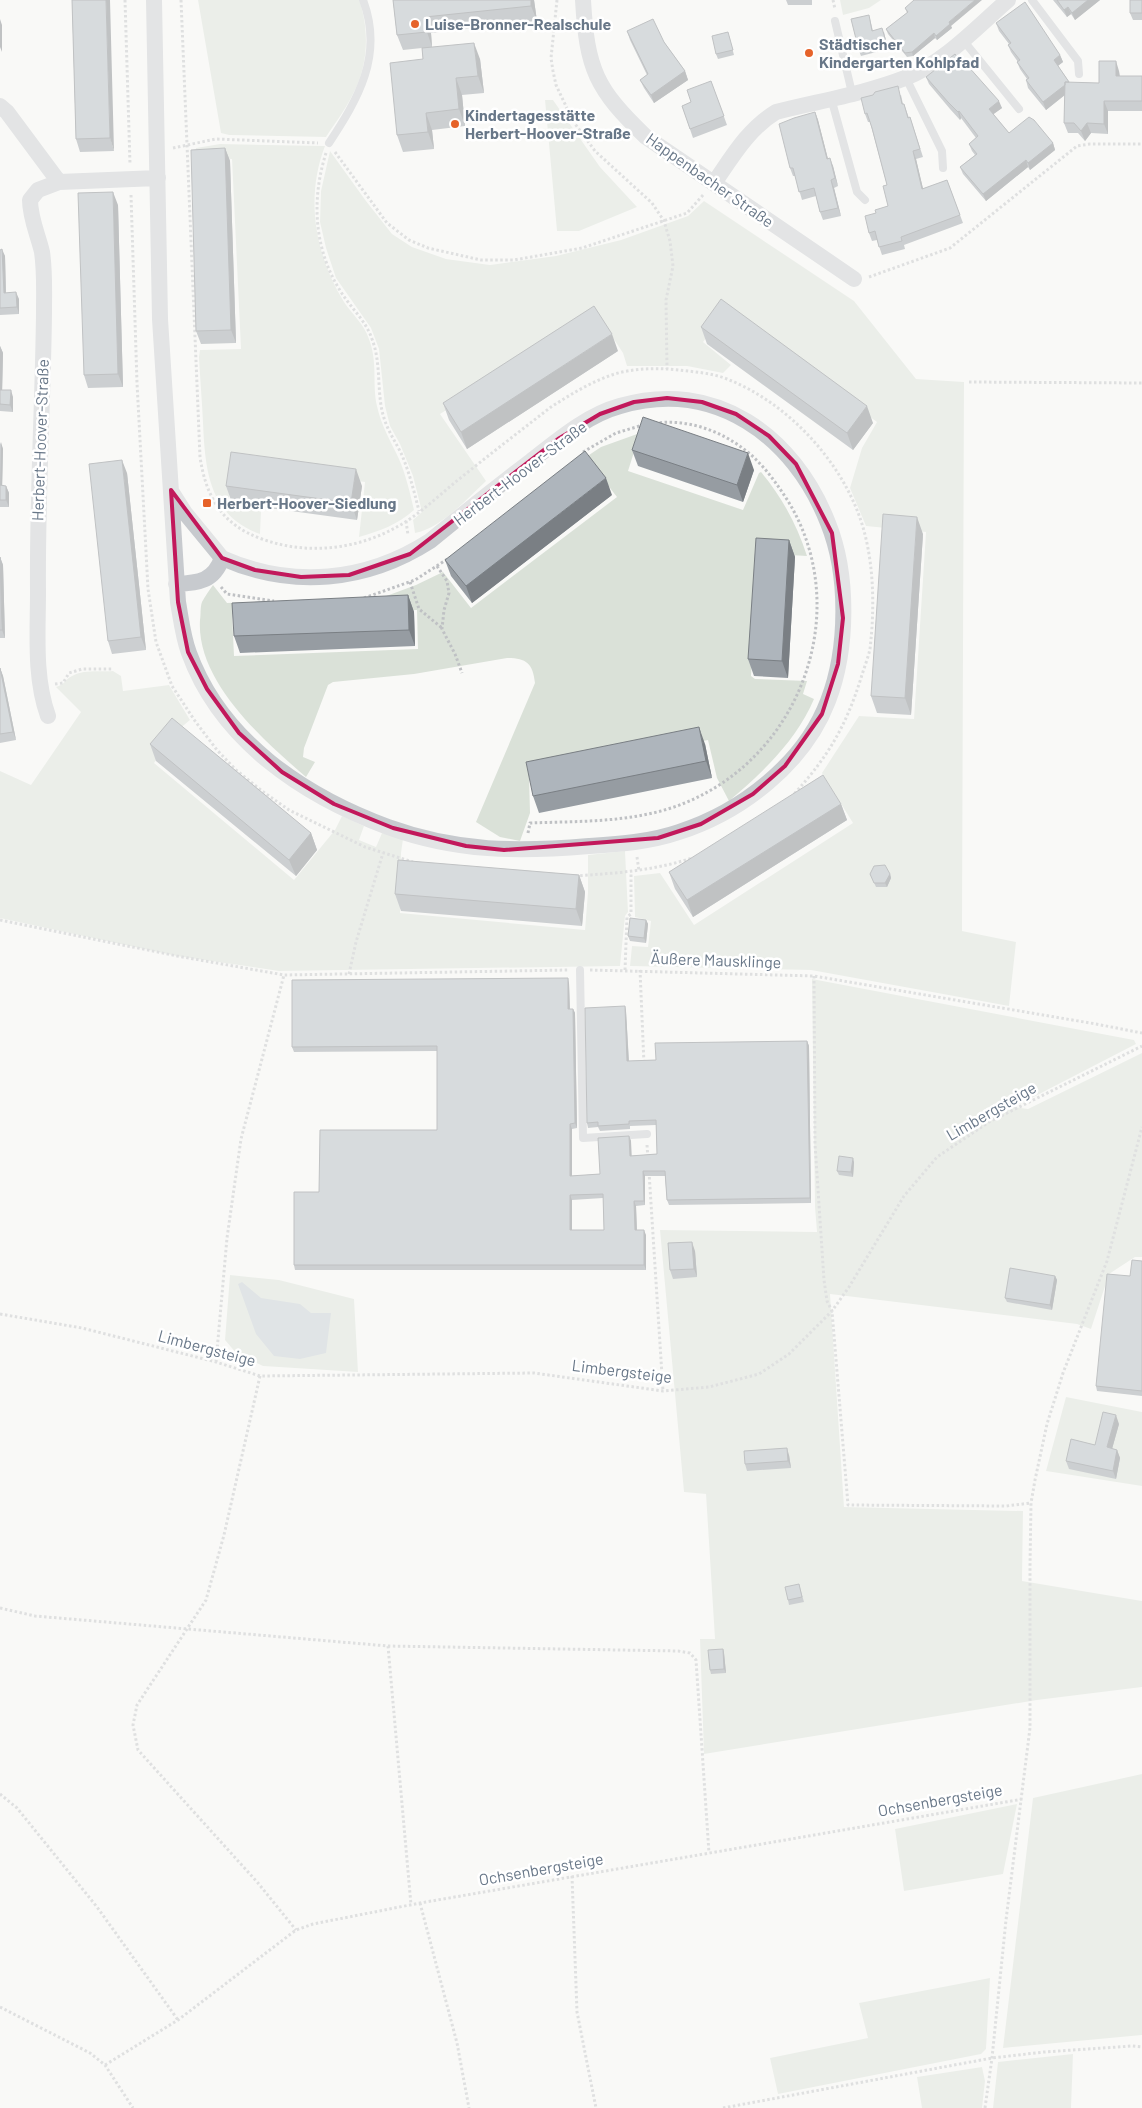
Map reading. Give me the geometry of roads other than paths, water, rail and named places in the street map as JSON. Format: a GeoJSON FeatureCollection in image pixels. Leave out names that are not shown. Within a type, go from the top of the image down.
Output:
{"type":"FeatureCollection","features":[{"type":"Feature","properties":{"kind":"street","name":"Herbert-Hoover-Straße"},"geometry":{"type":"LineString","coordinates":[[154,0],[160,319],[176,584],[182,631],[188,652],[206,689],[238,733],[282,772],[334,804],[392,828],[466,846],[524,850],[642,841],[665,836],[701,824],[752,794],[785,766],[817,724],[831,694],[841,648],[843,618],[836,551],[828,521],[810,486],[784,450],[753,424],[736,414],[710,404],[683,399],[650,399],[615,407],[600,414],[565,435],[430,541],[410,554],[383,566],[349,575],[301,577],[255,570],[222,558],[185,513],[171,490]]}},
{"type":"Feature","properties":{"kind":"street","name":"Happenbacher Straße"},"geometry":{"type":"LineString","coordinates":[[583,0],[588,49],[593,71],[601,88],[620,112],[646,137],[854,279]]}},
{"type":"Feature","properties":{"kind":"street"},"geometry":{"type":"LineString","coordinates":[[714,183],[746,138],[764,120],[776,112],[906,78],[934,62],[963,40],[1008,0]]}},
{"type":"Feature","properties":{"kind":"street"},"geometry":{"type":"LineString","coordinates":[[0,106],[59,182]]}},
{"type":"Feature","properties":{"kind":"street","name":"Herbert-Hoover-Straße"},"geometry":{"type":"LineString","coordinates":[[48,716],[40,693],[38,636],[37,514],[42,416],[44,273],[41,249],[30,200],[38,190],[59,182],[158,178]]}},
{"type":"Feature","properties":{"kind":"street"},"geometry":{"type":"LineString","coordinates":[[176,584],[198,582],[212,576],[219,567],[222,558]]}},
{"type":"Feature","properties":{"kind":"lane"},"geometry":{"type":"LineString","coordinates":[[329,143],[350,111],[365,79],[370,41],[366,8],[363,0]]}},
{"type":"Feature","properties":{"kind":"lane"},"geometry":{"type":"LineString","coordinates":[[1032,0],[1078,61],[1079,74]]}},
{"type":"Feature","properties":{"kind":"lane"},"geometry":{"type":"LineString","coordinates":[[836,21],[852,93]]}},
{"type":"Feature","properties":{"kind":"lane"},"geometry":{"type":"LineString","coordinates":[[963,40],[1019,109]]}},
{"type":"Feature","properties":{"kind":"lane"},"geometry":{"type":"LineString","coordinates":[[906,78],[942,152],[943,168]]}},
{"type":"Feature","properties":{"kind":"lane"},"geometry":{"type":"LineString","coordinates":[[831,98],[857,192],[864,200]]}},
{"type":"Feature","properties":{"kind":"lane"},"geometry":{"type":"LineString","coordinates":[[580,970],[584,1138],[647,1134]]}},
{"type":"Feature","properties":{"kind":"place","name":"Luise-Bronner-Realschule"},"geometry":{"type":"Point","coordinates":[415,24]}},
{"type":"Feature","properties":{"kind":"place","name":"Städtischer Kindergarten Kohlpfad"},"geometry":{"type":"Point","coordinates":[809,53]}},
{"type":"Feature","properties":{"kind":"place","name":"Kindertagesstätte Herbert-Hoover-Straße"},"geometry":{"type":"Point","coordinates":[455,124]}},
{"type":"Feature","properties":{"kind":"place","name":"Herbert-Hoover-Siedlung"},"geometry":{"type":"Point","coordinates":[207,503]}}]}
